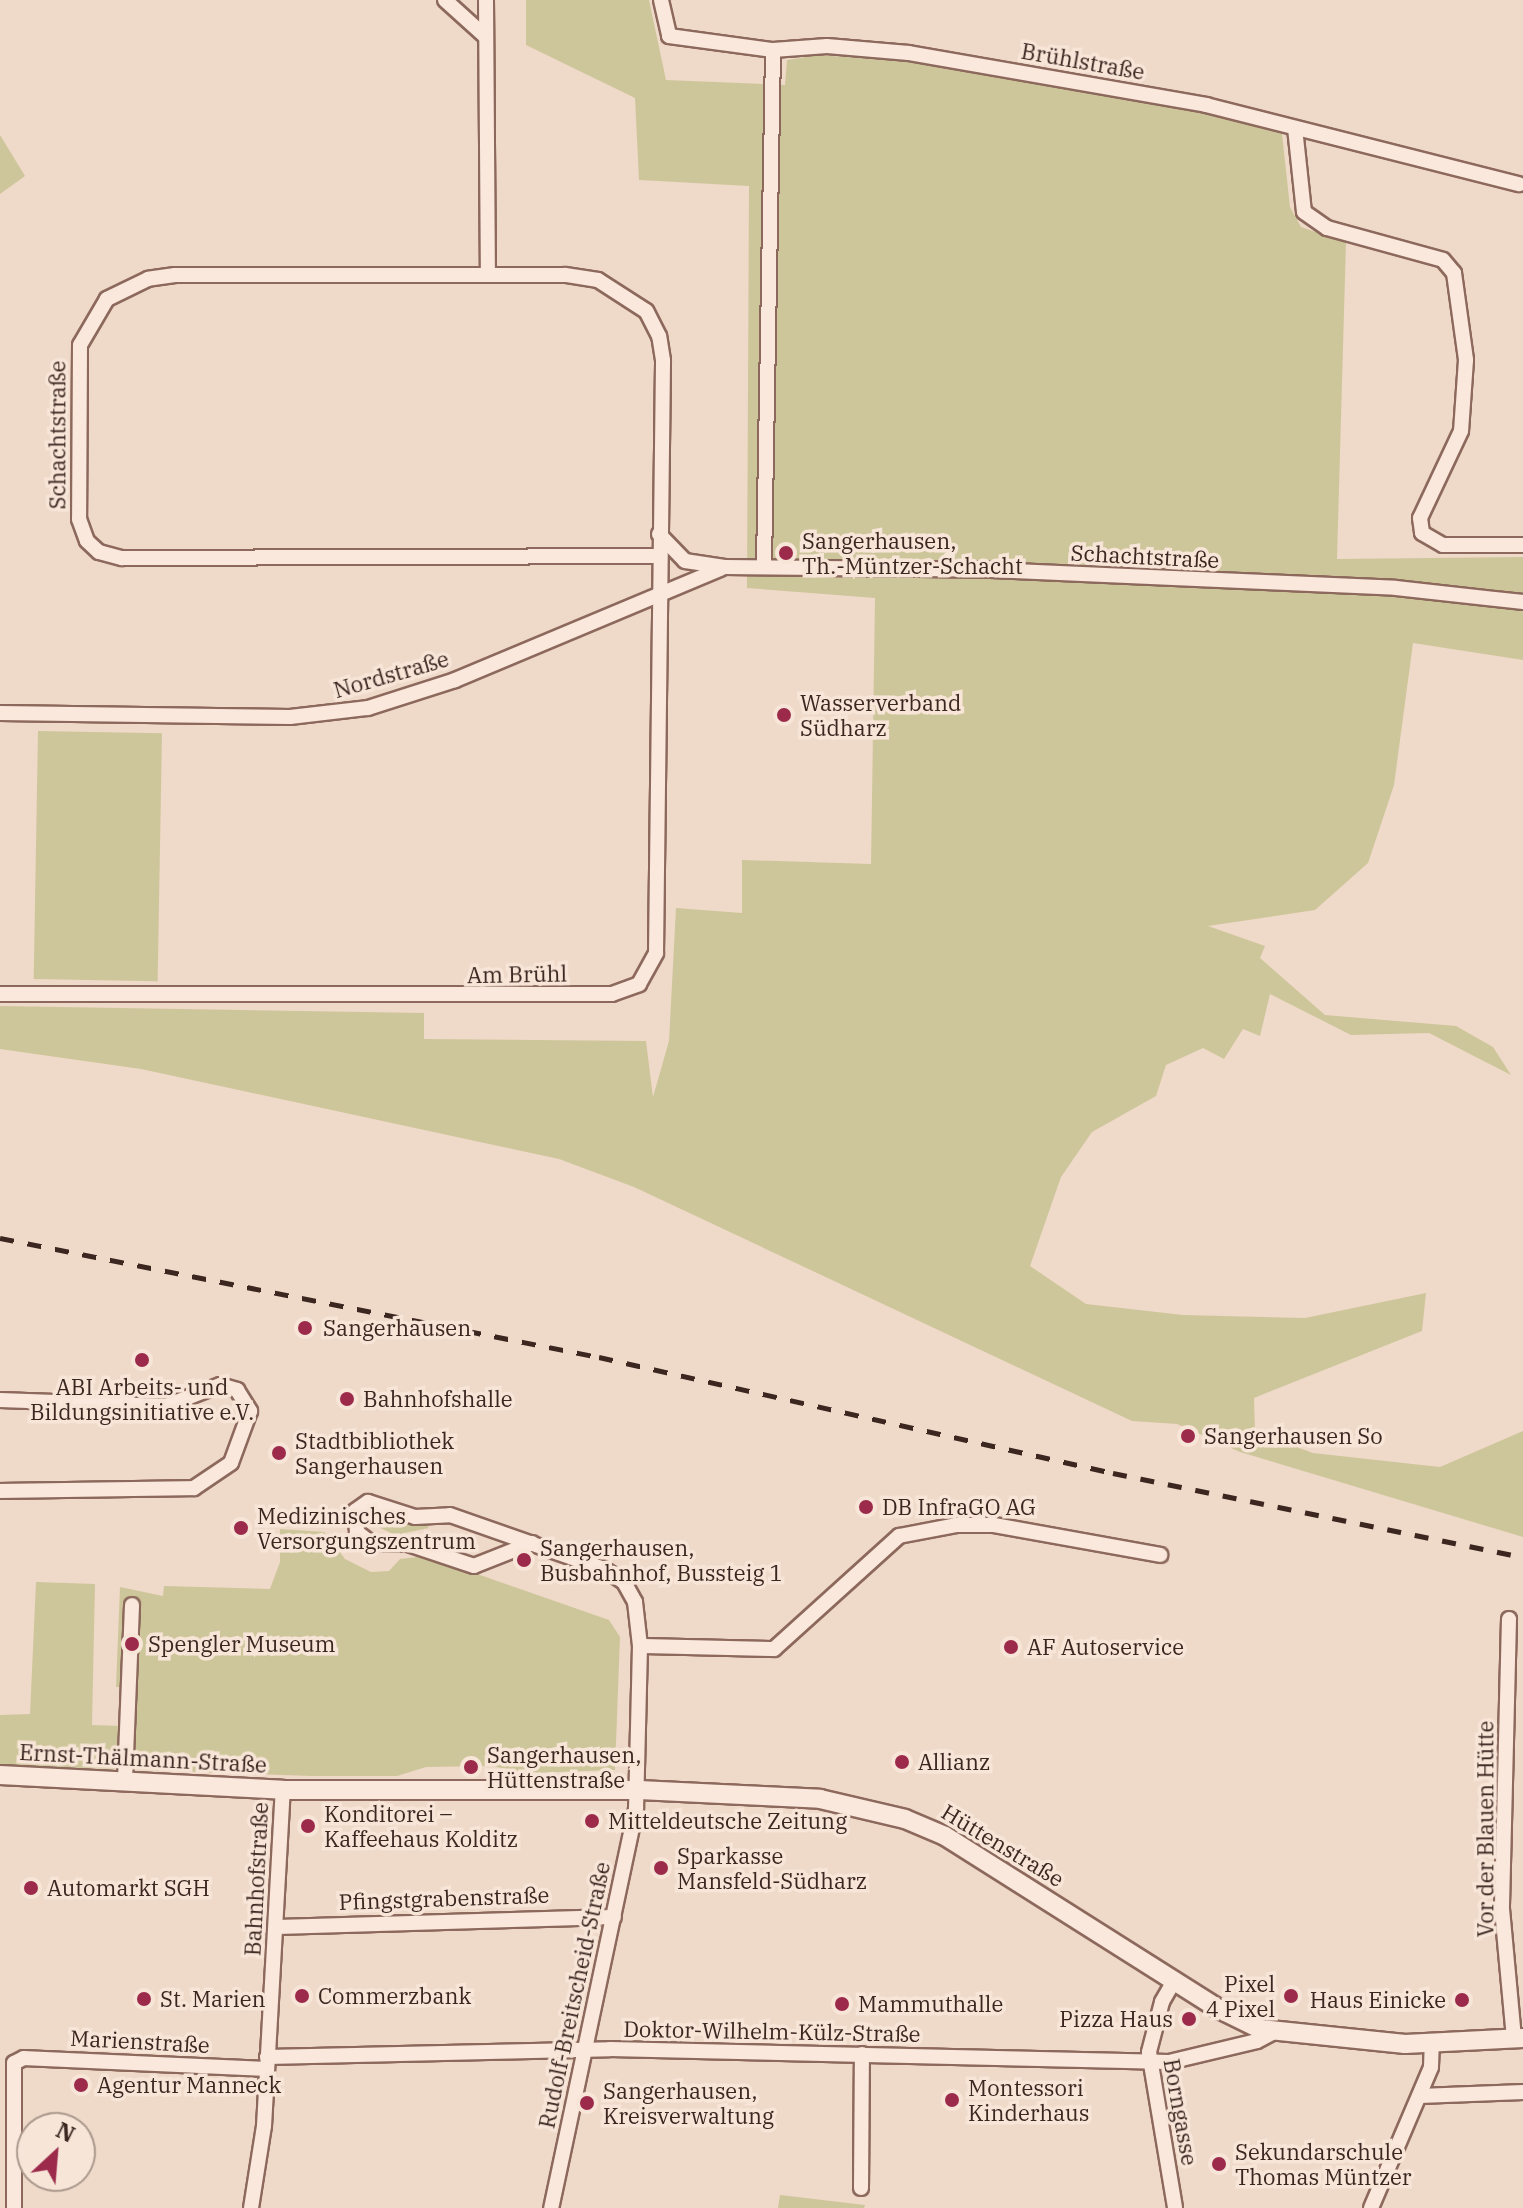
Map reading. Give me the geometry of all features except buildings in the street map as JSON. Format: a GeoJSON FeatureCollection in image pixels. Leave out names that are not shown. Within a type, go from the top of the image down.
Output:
{"type":"FeatureCollection","features":[{"type":"Feature","properties":{"kind":"street"},"geometry":{"type":"LineString","coordinates":[[445,0],[486,37]]}},
{"type":"Feature","properties":{"kind":"street"},"geometry":{"type":"LineString","coordinates":[[486,0],[488,275]]}},
{"type":"Feature","properties":{"kind":"street","name":"Brühlstraße"},"geometry":{"type":"LineString","coordinates":[[661,0],[669,36],[773,50],[827,46],[909,53],[1206,105],[1519,184]]}},
{"type":"Feature","properties":{"kind":"street"},"geometry":{"type":"LineString","coordinates":[[764,565],[773,50]]}},
{"type":"Feature","properties":{"kind":"street"},"geometry":{"type":"LineString","coordinates":[[1295,128],[1304,212],[1327,228],[1443,260],[1454,273],[1466,360],[1461,431],[1420,518],[1422,533],[1443,545],[1523,545]]}},
{"type":"Feature","properties":{"kind":"street","name":"Schachtstraße"},"geometry":{"type":"LineString","coordinates":[[658,556],[122,558],[99,552],[87,541],[79,519],[80,345],[107,299],[138,282],[175,275],[565,275],[598,280],[646,311],[659,336],[663,360],[659,596]]}},
{"type":"Feature","properties":{"kind":"street","name":"Schachtstraße"},"geometry":{"type":"LineString","coordinates":[[659,534],[685,561],[725,567],[764,565],[1396,588],[1523,602]]}},
{"type":"Feature","properties":{"kind":"street","name":"Nordstraße"},"geometry":{"type":"LineString","coordinates":[[0,713],[326,716],[455,680],[725,567]]}},
{"type":"Feature","properties":{"kind":"street","name":"Am Brühl"},"geometry":{"type":"LineString","coordinates":[[0,994],[355,998],[612,994],[635,987],[652,968],[657,949],[659,596]]}},
{"type":"Feature","properties":{"kind":"street"},"geometry":{"type":"LineString","coordinates":[[0,1400],[166,1406],[220,1385],[237,1390],[250,1411],[231,1463],[194,1488],[0,1491]]}},
{"type":"Feature","properties":{"kind":"street","name":"Rudolf-Breitscheid-Straße"},"geometry":{"type":"LineString","coordinates":[[532,1543],[474,1566],[408,1544],[371,1543],[357,1532],[355,1515],[359,1505],[368,1502],[415,1517],[445,1514],[532,1543],[620,1579],[634,1598],[640,1646],[639,1790],[551,2208]]}},
{"type":"Feature","properties":{"kind":"street"},"geometry":{"type":"LineString","coordinates":[[640,1646],[774,1649],[899,1536],[956,1525],[994,1525],[1160,1555]]}},
{"type":"Feature","properties":{"kind":"street"},"geometry":{"type":"LineString","coordinates":[[125,1780],[132,1605]]}},
{"type":"Feature","properties":{"kind":"street","name":"Vor der Blauen Hütte"},"geometry":{"type":"LineString","coordinates":[[1509,1619],[1502,1909],[1519,2038]]}},
{"type":"Feature","properties":{"kind":"street","name":"Ernst-Thälmann-Straße"},"geometry":{"type":"LineString","coordinates":[[0,1775],[283,1790]]}},
{"type":"Feature","properties":{"kind":"street","name":"Hüttenstraße"},"geometry":{"type":"LineString","coordinates":[[283,1790],[639,1790],[820,1799],[919,1824],[1002,1869],[1230,2016],[1272,2033],[1432,2044],[1519,2038]]}},
{"type":"Feature","properties":{"kind":"street","name":"Bahnhofstraße"},"geometry":{"type":"LineString","coordinates":[[251,2208],[266,2063],[283,1790]]}},
{"type":"Feature","properties":{"kind":"street","name":"Pfingstgrabenstraße"},"geometry":{"type":"LineString","coordinates":[[276,1927],[614,1917]]}},
{"type":"Feature","properties":{"kind":"street","name":"Borngasse"},"geometry":{"type":"LineString","coordinates":[[1174,1981],[1161,2005],[1149,2061],[1175,2208]]}},
{"type":"Feature","properties":{"kind":"street","name":"Doktor-Wilhelm-Külz-Straße"},"geometry":{"type":"LineString","coordinates":[[266,2063],[585,2050],[1181,2061],[1272,2033]]}},
{"type":"Feature","properties":{"kind":"street"},"geometry":{"type":"LineString","coordinates":[[1371,2208],[1431,2067],[1432,2044]]}},
{"type":"Feature","properties":{"kind":"street"},"geometry":{"type":"LineString","coordinates":[[861,2188],[862,2054]]}},
{"type":"Feature","properties":{"kind":"street","name":"Marienstraße"},"geometry":{"type":"LineString","coordinates":[[14,2208],[14,2063],[24,2058],[266,2063]]}},
{"type":"Feature","properties":{"kind":"street"},"geometry":{"type":"LineString","coordinates":[[1420,2096],[1523,2092]]}},
{"type":"Feature","properties":{"kind":"shaded area"},"geometry":{"type":"Polygon","coordinates":[[[526,0],[649,0],[666,80],[785,85],[787,60],[819,55],[913,62],[1204,113],[1282,134],[1290,207],[1301,227],[1346,242],[1337,559],[1523,557],[1523,660],[1413,643],[1394,785],[1368,863],[1315,910],[1208,926],[1265,946],[1260,958],[1325,1015],[1456,1026],[1493,1047],[1511,1075],[1429,1033],[1351,1035],[1270,994],[1260,1036],[1243,1029],[1224,1059],[1203,1048],[1166,1065],[1156,1096],[1092,1132],[1061,1177],[1030,1266],[1086,1304],[1183,1315],[1305,1318],[1426,1293],[1422,1331],[1254,1398],[1255,1432],[1313,1453],[1440,1467],[1523,1431],[1523,1537],[1240,1452],[1177,1424],[1132,1421],[634,1187],[559,1159],[141,1069],[0,1049],[0,1006],[424,1013],[424,1039],[646,1041],[653,1097],[669,1041],[676,908],[742,913],[742,860],[871,864],[875,598],[747,588],[749,186],[639,180],[635,98],[526,45],[526,0]]]}},
{"type":"Feature","properties":{"kind":"shaded area"},"geometry":{"type":"Polygon","coordinates":[[[0,135],[25,176],[0,194],[0,135]]]}},
{"type":"Feature","properties":{"kind":"shaded area"},"geometry":{"type":"Polygon","coordinates":[[[38,731],[162,733],[158,981],[34,979],[38,731]]]}},
{"type":"Feature","properties":{"kind":"shaded area"},"geometry":{"type":"Polygon","coordinates":[[[375,1513],[426,1524],[429,1528],[395,1535],[370,1523],[375,1513]]]}},
{"type":"Feature","properties":{"kind":"shaded area"},"geometry":{"type":"Polygon","coordinates":[[[280,1529],[324,1532],[345,1559],[371,1572],[389,1571],[400,1559],[426,1556],[609,1620],[620,1637],[615,1770],[530,1773],[491,1766],[426,1767],[397,1776],[311,1776],[0,1765],[0,1715],[30,1714],[36,1582],[95,1584],[92,1725],[123,1726],[123,1687],[116,1687],[120,1587],[163,1596],[164,1586],[270,1589],[280,1562],[280,1529]]]}},
{"type":"Feature","properties":{"kind":"shaded area"},"geometry":{"type":"Polygon","coordinates":[[[780,2195],[865,2205],[864,2208],[778,2208],[780,2195]]]}},
{"type":"Feature","properties":{"kind":"railway"},"geometry":{"type":"LineString","coordinates":[[0,1238],[599,1357],[1113,1473],[1523,1557]]}},
{"type":"Feature","properties":{"kind":"place","name":"Sangerhausen, Th.-Müntzer-Schacht"},"geometry":{"type":"Point","coordinates":[786,553]}},
{"type":"Feature","properties":{"kind":"place","name":"Wasserverband Südharz"},"geometry":{"type":"Point","coordinates":[784,715]}},
{"type":"Feature","properties":{"kind":"place","name":"Sangerhausen"},"geometry":{"type":"Point","coordinates":[305,1328]}},
{"type":"Feature","properties":{"kind":"place","name":"ABI Arbeits- und Bildungsinitiative e.V."},"geometry":{"type":"Point","coordinates":[142,1360]}},
{"type":"Feature","properties":{"kind":"place","name":"Bahnhofshalle"},"geometry":{"type":"Point","coordinates":[347,1399]}},
{"type":"Feature","properties":{"kind":"place","name":"Sangerhausen So"},"geometry":{"type":"Point","coordinates":[1188,1436]}},
{"type":"Feature","properties":{"kind":"place","name":"Stadtbibliothek Sangerhausen"},"geometry":{"type":"Point","coordinates":[279,1453]}},
{"type":"Feature","properties":{"kind":"place","name":"DB InfraGO AG"},"geometry":{"type":"Point","coordinates":[866,1507]}},
{"type":"Feature","properties":{"kind":"place","name":"Medizinisches Versorgungszentrum"},"geometry":{"type":"Point","coordinates":[241,1528]}},
{"type":"Feature","properties":{"kind":"place","name":"Sangerhausen, Busbahnhof, Bussteig 1"},"geometry":{"type":"Point","coordinates":[524,1560]}},
{"type":"Feature","properties":{"kind":"place","name":"Spengler Museum"},"geometry":{"type":"Point","coordinates":[132,1644]}},
{"type":"Feature","properties":{"kind":"place","name":"AF Autoservice"},"geometry":{"type":"Point","coordinates":[1011,1647]}},
{"type":"Feature","properties":{"kind":"place","name":"Allianz"},"geometry":{"type":"Point","coordinates":[902,1762]}},
{"type":"Feature","properties":{"kind":"place","name":"Sangerhausen, Hüttenstraße"},"geometry":{"type":"Point","coordinates":[471,1767]}},
{"type":"Feature","properties":{"kind":"place","name":"Mitteldeutsche Zeitung"},"geometry":{"type":"Point","coordinates":[592,1821]}},
{"type":"Feature","properties":{"kind":"place","name":"Konditorei – Kaffeehaus Kolditz"},"geometry":{"type":"Point","coordinates":[308,1826]}},
{"type":"Feature","properties":{"kind":"place","name":"Sparkasse Mansfeld-Südharz"},"geometry":{"type":"Point","coordinates":[661,1868]}},
{"type":"Feature","properties":{"kind":"place","name":"Automarkt SGH"},"geometry":{"type":"Point","coordinates":[31,1888]}},
{"type":"Feature","properties":{"kind":"place","name":"Commerzbank"},"geometry":{"type":"Point","coordinates":[302,1996]}},
{"type":"Feature","properties":{"kind":"place","name":"Pixel 4 Pixel"},"geometry":{"type":"Point","coordinates":[1291,1996]}},
{"type":"Feature","properties":{"kind":"place","name":"St. Marien"},"geometry":{"type":"Point","coordinates":[144,1999]}},
{"type":"Feature","properties":{"kind":"place","name":"Haus Einicke"},"geometry":{"type":"Point","coordinates":[1462,2000]}},
{"type":"Feature","properties":{"kind":"place","name":"Mammuthalle"},"geometry":{"type":"Point","coordinates":[842,2004]}},
{"type":"Feature","properties":{"kind":"place","name":"Pizza Haus"},"geometry":{"type":"Point","coordinates":[1189,2019]}},
{"type":"Feature","properties":{"kind":"place","name":"Agentur Manneck"},"geometry":{"type":"Point","coordinates":[81,2085]}},
{"type":"Feature","properties":{"kind":"place","name":"Montessori Kinderhaus"},"geometry":{"type":"Point","coordinates":[952,2100]}},
{"type":"Feature","properties":{"kind":"place","name":"Sangerhausen, Kreisverwaltung"},"geometry":{"type":"Point","coordinates":[587,2103]}},
{"type":"Feature","properties":{"kind":"place","name":"Sekundarschule Thomas Müntzer"},"geometry":{"type":"Point","coordinates":[1219,2164]}}]}
